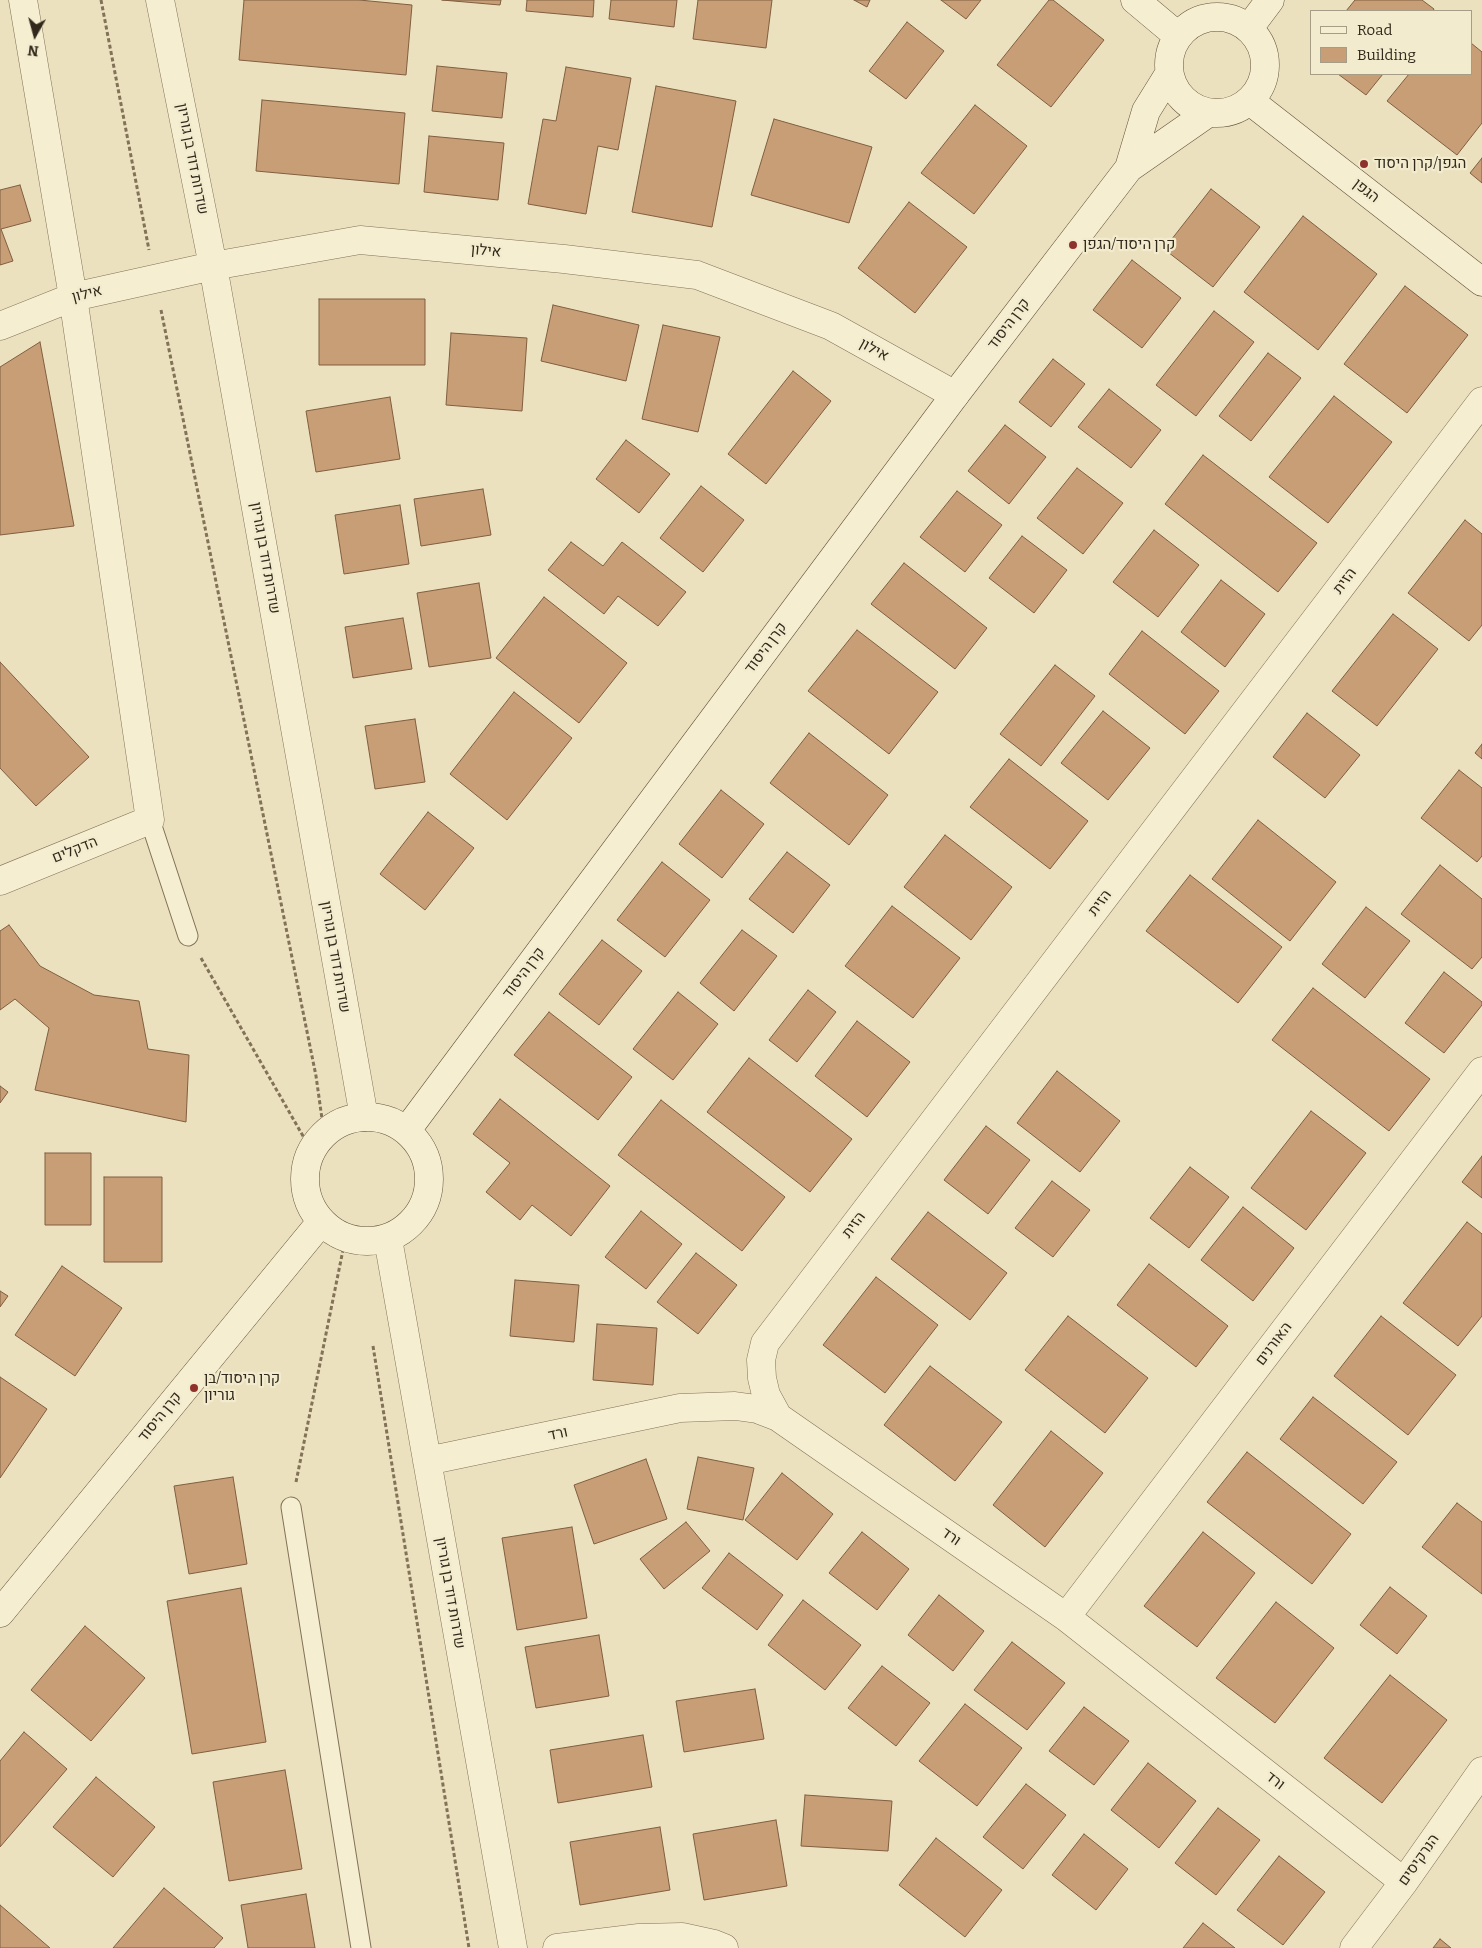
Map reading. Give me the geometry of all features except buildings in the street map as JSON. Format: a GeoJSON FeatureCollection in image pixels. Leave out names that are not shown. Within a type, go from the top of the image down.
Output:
{"type":"FeatureCollection","features":[{"type":"Feature","properties":{"kind":"street"},"geometry":{"type":"LineString","coordinates":[[23,0],[73,297],[150,820]]}},
{"type":"Feature","properties":{"kind":"street","name":"שדרות דוד בן גוריון"},"geometry":{"type":"LineString","coordinates":[[160,0],[213,266],[364,1117]]}},
{"type":"Feature","properties":{"kind":"street"},"geometry":{"type":"LineString","coordinates":[[1134,0],[1178,36]]}},
{"type":"Feature","properties":{"kind":"street"},"geometry":{"type":"LineString","coordinates":[[1249,28],[1270,0]]}},
{"type":"Feature","properties":{"kind":"street"},"geometry":{"type":"LineString","coordinates":[[1220,16],[1235,20],[1249,28],[1260,41],[1265,56],[1266,72],[1260,88],[1250,101],[1238,109],[1223,113],[1208,113],[1194,108],[1182,98],[1174,87],[1169,74],[1168,61],[1171,48],[1178,36],[1189,25],[1197,21],[1220,16]]}},
{"type":"Feature","properties":{"kind":"street","name":"קרן היסוד"},"geometry":{"type":"LineString","coordinates":[[1129,168],[1146,111],[1169,74]]}},
{"type":"Feature","properties":{"kind":"street","name":"הגפן"},"geometry":{"type":"LineString","coordinates":[[1250,101],[1482,282]]}},
{"type":"Feature","properties":{"kind":"street","name":"קרן היסוד"},"geometry":{"type":"LineString","coordinates":[[406,1130],[955,395],[1129,168],[1208,113]]}},
{"type":"Feature","properties":{"kind":"street","name":"אילון"},"geometry":{"type":"LineString","coordinates":[[0,326],[73,297],[213,266],[360,240],[564,259],[696,276],[831,326],[955,395]]}},
{"type":"Feature","properties":{"kind":"street","name":"הזית"},"geometry":{"type":"LineString","coordinates":[[778,1416],[766,1396],[762,1378],[761,1360],[765,1343],[1482,401]]}},
{"type":"Feature","properties":{"kind":"street","name":"הדקלים"},"geometry":{"type":"LineString","coordinates":[[0,881],[150,820]]}},
{"type":"Feature","properties":{"kind":"street","name":"האורנים"},"geometry":{"type":"LineString","coordinates":[[1066,1617],[1482,1071]]}},
{"type":"Feature","properties":{"kind":"street"},"geometry":{"type":"LineString","coordinates":[[364,1117],[379,1118],[406,1130],[419,1144],[427,1162],[430,1180],[426,1199],[418,1217],[404,1230],[388,1239],[367,1242],[345,1239],[332,1232],[321,1222],[310,1206],[304,1188],[305,1168],[317,1142],[343,1122],[364,1117]]}},
{"type":"Feature","properties":{"kind":"street","name":"קרן היסוד"},"geometry":{"type":"LineString","coordinates":[[0,1613],[321,1222]]}},
{"type":"Feature","properties":{"kind":"street","name":"שדרות דוד בן גוריון"},"geometry":{"type":"LineString","coordinates":[[388,1239],[513,1948]]}},
{"type":"Feature","properties":{"kind":"street","name":"ורד"},"geometry":{"type":"LineString","coordinates":[[427,1460],[680,1408],[735,1406],[756,1409],[778,1416],[1066,1617],[1404,1882]]}},
{"type":"Feature","properties":{"kind":"street","name":"הנרקיסים"},"geometry":{"type":"LineString","coordinates":[[1354,1948],[1404,1882],[1482,1771]]}},
{"type":"Feature","properties":{"kind":"street"},"geometry":{"type":"LineString","coordinates":[[557,1948],[640,1938],[682,1937],[724,1948]]}},
{"type":"Feature","properties":{"kind":"lane"},"geometry":{"type":"LineString","coordinates":[[150,820],[188,936]]}},
{"type":"Feature","properties":{"kind":"lane"},"geometry":{"type":"LineString","coordinates":[[291,1507],[361,1948]]}},
{"type":"Feature","properties":{"kind":"path"},"geometry":{"type":"LineString","coordinates":[[101,0],[154,279],[312,1057],[317,1142]]}},
{"type":"Feature","properties":{"kind":"path"},"geometry":{"type":"LineString","coordinates":[[188,936],[317,1142]]}},
{"type":"Feature","properties":{"kind":"path"},"geometry":{"type":"LineString","coordinates":[[291,1507],[345,1239]]}},
{"type":"Feature","properties":{"kind":"path"},"geometry":{"type":"LineString","coordinates":[[372,1345],[469,1948]]}},
{"type":"Feature","properties":{"kind":"place","name":"הגפן/קרן היסוד"},"geometry":{"type":"Point","coordinates":[1364,164]}},
{"type":"Feature","properties":{"kind":"place","name":"קרן היסוד/הגפן"},"geometry":{"type":"Point","coordinates":[1073,245]}},
{"type":"Feature","properties":{"kind":"place","name":"קרן היסוד/בן גוריון"},"geometry":{"type":"Point","coordinates":[194,1388]}}]}
